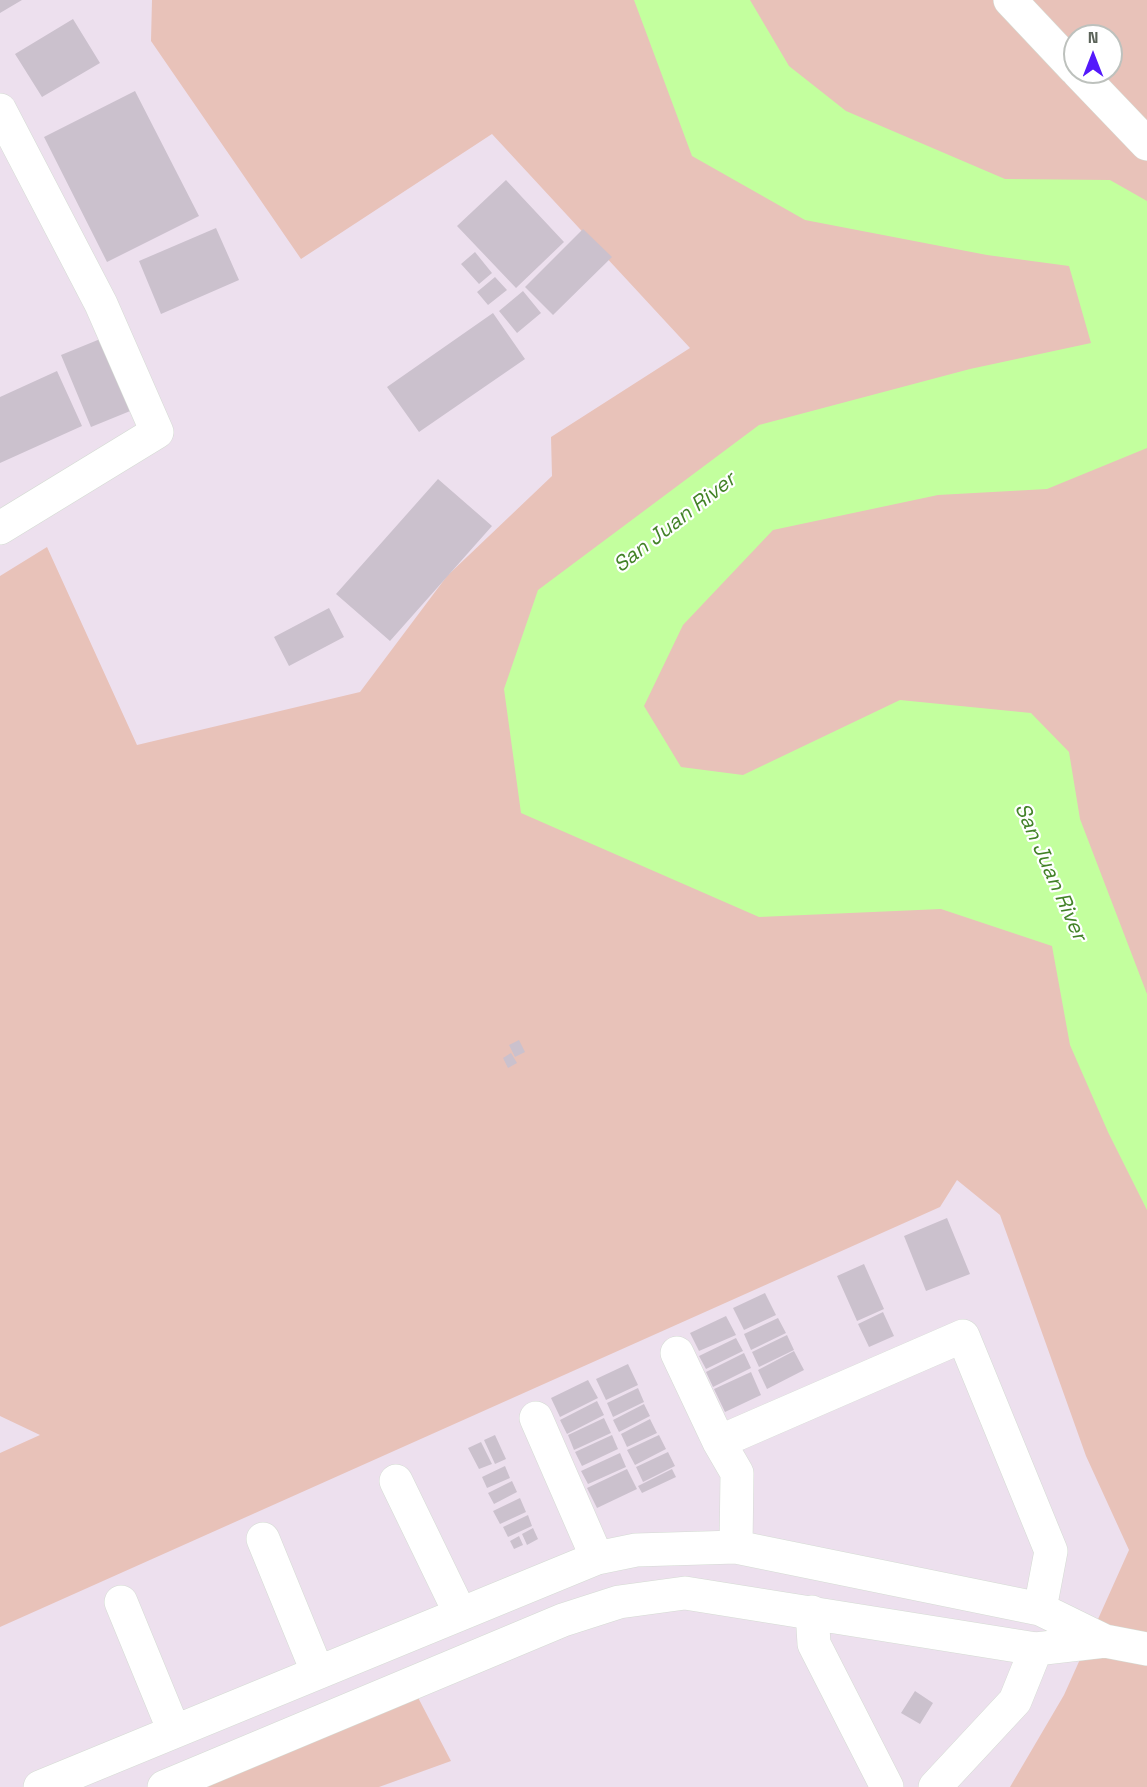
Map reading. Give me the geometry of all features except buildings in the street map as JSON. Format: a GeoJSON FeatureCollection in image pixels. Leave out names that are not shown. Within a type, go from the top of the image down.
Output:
{"type":"FeatureCollection","features":[{"type":"Feature","properties":{"kind":"street"},"geometry":{"type":"LineString","coordinates":[[1010,0],[1063,56]]}},
{"type":"Feature","properties":{"kind":"street"},"geometry":{"type":"LineString","coordinates":[[1089,84],[1147,144]]}},
{"type":"Feature","properties":{"kind":"street"},"geometry":{"type":"LineString","coordinates":[[0,110],[101,304],[157,432],[0,528]]}},
{"type":"Feature","properties":{"kind":"street"},"geometry":{"type":"LineString","coordinates":[[719,1442],[963,1336],[1051,1551],[1040,1609]]}},
{"type":"Feature","properties":{"kind":"street"},"geometry":{"type":"LineString","coordinates":[[677,1353],[719,1442],[737,1473],[736,1547]]}},
{"type":"Feature","properties":{"kind":"street"},"geometry":{"type":"LineString","coordinates":[[536,1418],[597,1558]]}},
{"type":"Feature","properties":{"kind":"street"},"geometry":{"type":"LineString","coordinates":[[396,1480],[460,1613]]}},
{"type":"Feature","properties":{"kind":"street"},"geometry":{"type":"LineString","coordinates":[[263,1539],[317,1671]]}},
{"type":"Feature","properties":{"kind":"street"},"geometry":{"type":"LineString","coordinates":[[39,1787],[597,1558],[636,1550],[736,1547],[1040,1609],[1105,1641],[1147,1649]]}},
{"type":"Feature","properties":{"kind":"street"},"geometry":{"type":"LineString","coordinates":[[164,1787],[563,1620],[619,1602],[685,1593],[1036,1649],[1105,1641]]}},
{"type":"Feature","properties":{"kind":"street"},"geometry":{"type":"LineString","coordinates":[[121,1602],[174,1731]]}},
{"type":"Feature","properties":{"kind":"street"},"geometry":{"type":"LineString","coordinates":[[812,1612],[814,1644],[887,1787]]}},
{"type":"Feature","properties":{"kind":"street"},"geometry":{"type":"LineString","coordinates":[[935,1787],[1015,1701],[1036,1649]]}},
{"type":"Feature","properties":{"kind":"shaded area"},"geometry":{"type":"Polygon","coordinates":[[[152,0],[1147,0],[1147,1787],[1010,1787],[1064,1695],[1129,1550],[1086,1456],[1000,1215],[957,1180],[940,1207],[0,1627],[0,1453],[40,1435],[0,1416],[0,576],[47,547],[137,745],[360,692],[447,576],[552,476],[551,437],[690,348],[492,134],[301,259],[151,41],[152,0]]]}},
{"type":"Feature","properties":{"kind":"shaded area"},"geometry":{"type":"Polygon","coordinates":[[[411,1684],[451,1761],[379,1787],[164,1787],[411,1684]]]}},
{"type":"Feature","properties":{"kind":"water","name":"San Juan River"},"geometry":{"type":"Polygon","coordinates":[[[634,0],[750,0],[789,66],[846,111],[1005,179],[1110,180],[1147,201],[1147,448],[1047,489],[938,495],[773,530],[683,625],[644,706],[681,767],[743,775],[900,700],[1031,713],[1069,752],[1080,819],[1147,994],[1147,1210],[1108,1132],[1070,1045],[1052,946],[941,909],[759,917],[521,813],[504,689],[538,590],[759,425],[970,369],[1091,343],[1069,266],[987,255],[805,220],[692,156],[634,0]]]}}]}
